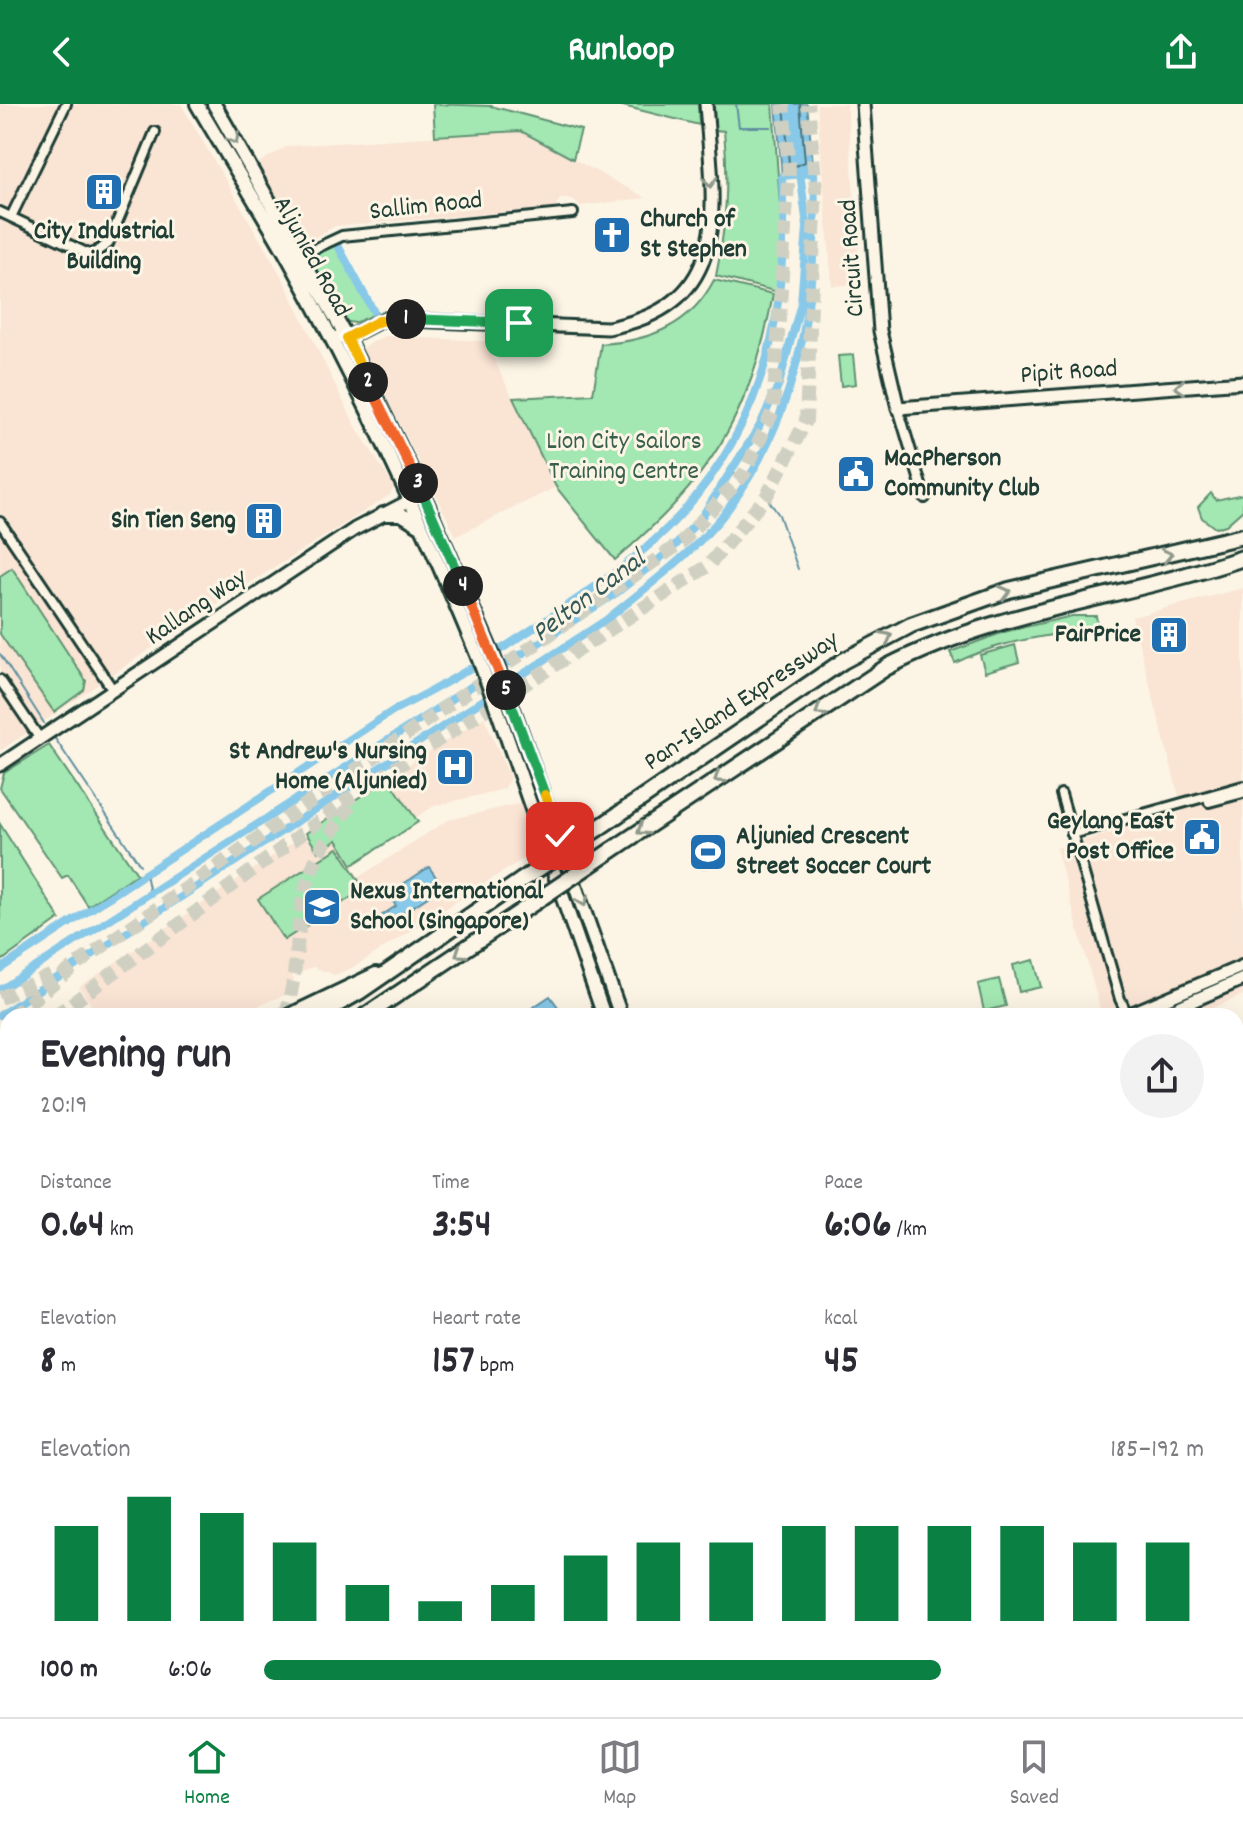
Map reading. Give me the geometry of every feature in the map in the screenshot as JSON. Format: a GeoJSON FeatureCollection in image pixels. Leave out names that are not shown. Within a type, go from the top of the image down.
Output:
{"type":"FeatureCollection","features":[{"type":"Feature","properties":{"kind":"highway","name":"Pan-Island Expressway"},"geometry":{"type":"LineString","coordinates":[[352,990],[389,970],[843,661],[937,614],[1046,581],[1240,535]]}},
{"type":"Feature","properties":{"kind":"highway","name":"Pan-Island Expressway"},"geometry":{"type":"LineString","coordinates":[[378,1008],[887,667],[935,644],[1017,616],[1243,560]]}},
{"type":"Feature","properties":{"kind":"highway"},"geometry":{"type":"LineString","coordinates":[[309,1008],[352,990]]}},
{"type":"Feature","properties":{"kind":"highway"},"geometry":{"type":"LineString","coordinates":[[328,1008],[352,990]]}},
{"type":"Feature","properties":{"kind":"main road","name":"Aljunied Road"},"geometry":{"type":"LineString","coordinates":[[206,107],[295,258],[347,338],[423,494],[508,695],[618,1008]]}},
{"type":"Feature","properties":{"kind":"main road","name":"Aljunied Road"},"geometry":{"type":"LineString","coordinates":[[295,258],[410,501],[478,657],[601,1008]]}},
{"type":"Feature","properties":{"kind":"main road"},"geometry":{"type":"LineString","coordinates":[[383,514],[401,514],[421,527]]}},
{"type":"Feature","properties":{"kind":"street"},"geometry":{"type":"LineString","coordinates":[[11,217],[66,104]]}},
{"type":"Feature","properties":{"kind":"street"},"geometry":{"type":"LineString","coordinates":[[328,333],[347,338],[384,319],[608,328],[633,323],[669,306],[695,279],[710,244],[706,104]]}},
{"type":"Feature","properties":{"kind":"street","name":"Circuit Road"},"geometry":{"type":"LineString","coordinates":[[863,104],[880,331],[898,408]]}},
{"type":"Feature","properties":{"kind":"street"},"geometry":{"type":"LineString","coordinates":[[0,212],[91,255],[100,252],[108,244],[155,132]]}},
{"type":"Feature","properties":{"kind":"street","name":"Sallim Road"},"geometry":{"type":"LineString","coordinates":[[295,258],[342,236],[573,213]]}},
{"type":"Feature","properties":{"kind":"street","name":"Pipit Road"},"geometry":{"type":"LineString","coordinates":[[898,408],[1243,382]]}},
{"type":"Feature","properties":{"kind":"street"},"geometry":{"type":"LineString","coordinates":[[898,408],[925,498]]}},
{"type":"Feature","properties":{"kind":"street","name":"Kallang Way"},"geometry":{"type":"LineString","coordinates":[[0,765],[355,529],[423,494]]}},
{"type":"Feature","properties":{"kind":"street"},"geometry":{"type":"LineString","coordinates":[[0,522],[113,690]]}},
{"type":"Feature","properties":{"kind":"street"},"geometry":{"type":"LineString","coordinates":[[0,680],[46,735]]}},
{"type":"Feature","properties":{"kind":"street"},"geometry":{"type":"LineString","coordinates":[[1073,836],[1243,786]]}},
{"type":"Feature","properties":{"kind":"street"},"geometry":{"type":"LineString","coordinates":[[1073,836],[1243,793]]}},
{"type":"Feature","properties":{"kind":"street"},"geometry":{"type":"LineString","coordinates":[[1061,794],[1123,1008]]}},
{"type":"Feature","properties":{"kind":"street"},"geometry":{"type":"LineString","coordinates":[[1144,1008],[1243,966]]}},
{"type":"Feature","properties":{"kind":"street"},"geometry":{"type":"LineString","coordinates":[[1176,1008],[1243,979]]}},
{"type":"Feature","properties":{"kind":"shaded area"},"geometry":{"type":"Polygon","coordinates":[[[0,104],[181,104],[283,279],[355,425],[394,487],[390,495],[218,603],[0,751],[0,104]]]}},
{"type":"Feature","properties":{"kind":"shaded area"},"geometry":{"type":"Polygon","coordinates":[[[817,104],[847,104],[861,284],[832,286],[817,104]]]}},
{"type":"Feature","properties":{"kind":"shaded area"},"geometry":{"type":"Polygon","coordinates":[[[521,131],[646,198],[580,206],[572,199],[560,199],[554,208],[335,226],[308,241],[300,237],[258,163],[288,146],[521,131]]]}},
{"type":"Feature","properties":{"kind":"shaded area"},"geometry":{"type":"Polygon","coordinates":[[[384,336],[485,341],[556,487],[456,536],[362,348],[384,336]]]}},
{"type":"Feature","properties":{"kind":"shaded area"},"geometry":{"type":"Polygon","coordinates":[[[1243,588],[1243,995],[1213,1008],[1100,1008],[1056,848],[1183,812],[1132,617],[1243,588]]]}},
{"type":"Feature","properties":{"kind":"shaded area","name":"St Andrew's Nursing Home (Aljunied)"},"geometry":{"type":"Polygon","coordinates":[[[484,717],[510,778],[504,789],[434,806],[415,818],[388,778],[484,717]]]}},
{"type":"Feature","properties":{"kind":"shaded area","name":"Nexus International School (Singapore)"},"geometry":{"type":"Polygon","coordinates":[[[522,803],[540,848],[354,967],[335,975],[313,967],[292,976],[298,990],[259,1005],[259,1008],[93,1008],[79,987],[305,834],[318,853],[337,841],[359,877],[448,820],[522,803]]]}},
{"type":"Feature","properties":{"kind":"green space"},"geometry":{"type":"Polygon","coordinates":[[[433,104],[491,106],[581,130],[573,159],[521,131],[435,136],[433,104]]]}},
{"type":"Feature","properties":{"kind":"green space"},"geometry":{"type":"Polygon","coordinates":[[[615,104],[698,104],[699,125],[615,104]]]}},
{"type":"Feature","properties":{"kind":"green space"},"geometry":{"type":"Polygon","coordinates":[[[714,104],[773,104],[782,234],[778,292],[716,276],[724,222],[726,168],[724,131],[715,130],[714,104]]]}},
{"type":"Feature","properties":{"kind":"green space"},"geometry":{"type":"Polygon","coordinates":[[[334,243],[373,315],[355,323],[343,321],[309,259],[334,243]]]}},
{"type":"Feature","properties":{"kind":"green space","name":"Lion City Sailors Training Centre"},"geometry":{"type":"Polygon","coordinates":[[[714,280],[773,294],[752,376],[721,443],[700,473],[648,531],[615,560],[556,487],[513,398],[593,394],[601,344],[636,339],[667,328],[694,309],[714,280]]]}},
{"type":"Feature","properties":{"kind":"green space"},"geometry":{"type":"Polygon","coordinates":[[[853,355],[856,384],[841,386],[838,356],[853,355]]]}},
{"type":"Feature","properties":{"kind":"green space"},"geometry":{"type":"Polygon","coordinates":[[[1211,493],[1216,500],[1243,494],[1243,510],[1226,525],[1215,528],[1202,518],[1198,507],[1211,493]]]}},
{"type":"Feature","properties":{"kind":"green space"},"geometry":{"type":"Polygon","coordinates":[[[12,568],[86,681],[84,690],[54,712],[0,634],[0,576],[12,568]]]}},
{"type":"Feature","properties":{"kind":"green space"},"geometry":{"type":"Polygon","coordinates":[[[1072,616],[1096,616],[1098,627],[991,648],[955,663],[950,652],[1004,632],[1072,616]]]}},
{"type":"Feature","properties":{"kind":"green space"},"geometry":{"type":"Polygon","coordinates":[[[1015,645],[1019,662],[985,672],[980,655],[1015,645]]]}},
{"type":"Feature","properties":{"kind":"green space"},"geometry":{"type":"Polygon","coordinates":[[[49,745],[137,874],[88,906],[68,875],[62,878],[0,788],[4,773],[49,745]]]}},
{"type":"Feature","properties":{"kind":"green space"},"geometry":{"type":"Polygon","coordinates":[[[388,778],[418,822],[352,865],[337,840],[318,852],[306,833],[388,778]]]}},
{"type":"Feature","properties":{"kind":"green space"},"geometry":{"type":"Polygon","coordinates":[[[0,824],[60,919],[0,962],[0,824]]]}},
{"type":"Feature","properties":{"kind":"green space","name":"Aljunied Crescent Street Soccer Court"},"geometry":{"type":"Polygon","coordinates":[[[713,836],[720,864],[703,868],[695,840],[713,836]]]}},
{"type":"Feature","properties":{"kind":"green space"},"geometry":{"type":"Polygon","coordinates":[[[338,848],[364,889],[284,940],[258,899],[338,848]]]}},
{"type":"Feature","properties":{"kind":"green space"},"geometry":{"type":"Polygon","coordinates":[[[1034,960],[1041,987],[1019,992],[1013,965],[1034,960]]]}},
{"type":"Feature","properties":{"kind":"green space"},"geometry":{"type":"Polygon","coordinates":[[[999,979],[1006,1006],[983,1008],[978,984],[999,979]]]}},
{"type":"Feature","properties":{"kind":"water"},"geometry":{"type":"Polygon","coordinates":[[[776,104],[807,104],[814,173],[782,176],[776,104]]]}},
{"type":"Feature","properties":{"kind":"water"},"geometry":{"type":"Polygon","coordinates":[[[429,867],[443,887],[371,934],[366,926],[396,906],[388,894],[429,867]]]}},
{"type":"Feature","properties":{"kind":"water"},"geometry":{"type":"Polygon","coordinates":[[[550,996],[559,1008],[532,1008],[550,996]]]}},
{"type":"Feature","properties":{"kind":"waterway"},"geometry":{"type":"LineString","coordinates":[[736,104],[739,127],[771,127]]}},
{"type":"Feature","properties":{"kind":"waterway","name":"Pelton Canal"},"geometry":{"type":"LineString","coordinates":[[0,990],[618,592],[673,548],[701,518],[759,427],[779,384],[801,303],[807,227],[800,172]]}},
{"type":"Feature","properties":{"kind":"waterway","name":"Pelton Canal"},"geometry":{"type":"LineString","coordinates":[[0,969],[394,710],[453,679],[546,620],[616,572],[665,531],[710,478],[734,439],[753,398],[767,357],[782,269],[782,176],[814,173],[813,262],[808,305],[789,391],[753,471],[728,509],[701,540],[606,620],[11,1008]]}},
{"type":"Feature","properties":{"kind":"waterway"},"geometry":{"type":"LineString","coordinates":[[336,242],[375,314]]}},
{"type":"Feature","properties":{"kind":"waterway"},"geometry":{"type":"LineString","coordinates":[[730,472],[746,479]]}},
{"type":"Feature","properties":{"kind":"waterway"},"geometry":{"type":"LineString","coordinates":[[769,501],[779,515],[798,569]]}},
{"type":"Feature","properties":{"kind":"waterway"},"geometry":{"type":"LineString","coordinates":[[0,654],[44,723]]}},
{"type":"Feature","properties":{"kind":"waterway"},"geometry":{"type":"LineString","coordinates":[[54,737],[140,865]]}},
{"type":"Feature","properties":{"kind":"waterway"},"geometry":{"type":"LineString","coordinates":[[146,874],[150,893]]}},
{"type":"Feature","properties":{"kind":"tunnel"},"geometry":{"type":"LineString","coordinates":[[22,1008],[76,965],[682,542],[744,474],[773,411],[789,169],[783,104]]}},
{"type":"Feature","properties":{"kind":"tunnel"},"geometry":{"type":"LineString","coordinates":[[66,1008],[361,790],[708,566],[766,497],[806,421],[816,189],[808,104]]}},
{"type":"Feature","properties":{"kind":"tunnel"},"geometry":{"type":"LineString","coordinates":[[287,1008],[306,887],[326,841],[354,800]]}},
{"type":"Feature","properties":{"kind":"tunnel"},"geometry":{"type":"LineString","coordinates":[[0,998],[57,973]]}},
{"type":"Feature","properties":{"kind":"place","name":"City Industrial Building"},"geometry":{"type":"Point","coordinates":[104,192]}},
{"type":"Feature","properties":{"kind":"place","name":"Church of St Stephen"},"geometry":{"type":"Point","coordinates":[612,235]}},
{"type":"Feature","properties":{"kind":"place","name":"MacPherson Community Club"},"geometry":{"type":"Point","coordinates":[856,474]}},
{"type":"Feature","properties":{"kind":"place","name":"Sin Tien Seng"},"geometry":{"type":"Point","coordinates":[264,521]}},
{"type":"Feature","properties":{"kind":"place","name":"FairPrice"},"geometry":{"type":"Point","coordinates":[1169,635]}},
{"type":"Feature","properties":{"kind":"place","name":"St Andrew's Nursing Home (Aljunied)"},"geometry":{"type":"Point","coordinates":[455,767]}},
{"type":"Feature","properties":{"kind":"place","name":"Geylang East Post Office"},"geometry":{"type":"Point","coordinates":[1202,837]}},
{"type":"Feature","properties":{"kind":"place","name":"Aljunied Crescent Street Soccer Court"},"geometry":{"type":"Point","coordinates":[708,852]}},
{"type":"Feature","properties":{"kind":"place","name":"Nexus International School (Singapore)"},"geometry":{"type":"Point","coordinates":[322,907]}},
{"type":"Feature","properties":{"kind":"route"},"geometry":{"type":"LineString","coordinates":[[519,323],[384,319],[347,338],[423,494],[491,650],[560,836]]}}]}
